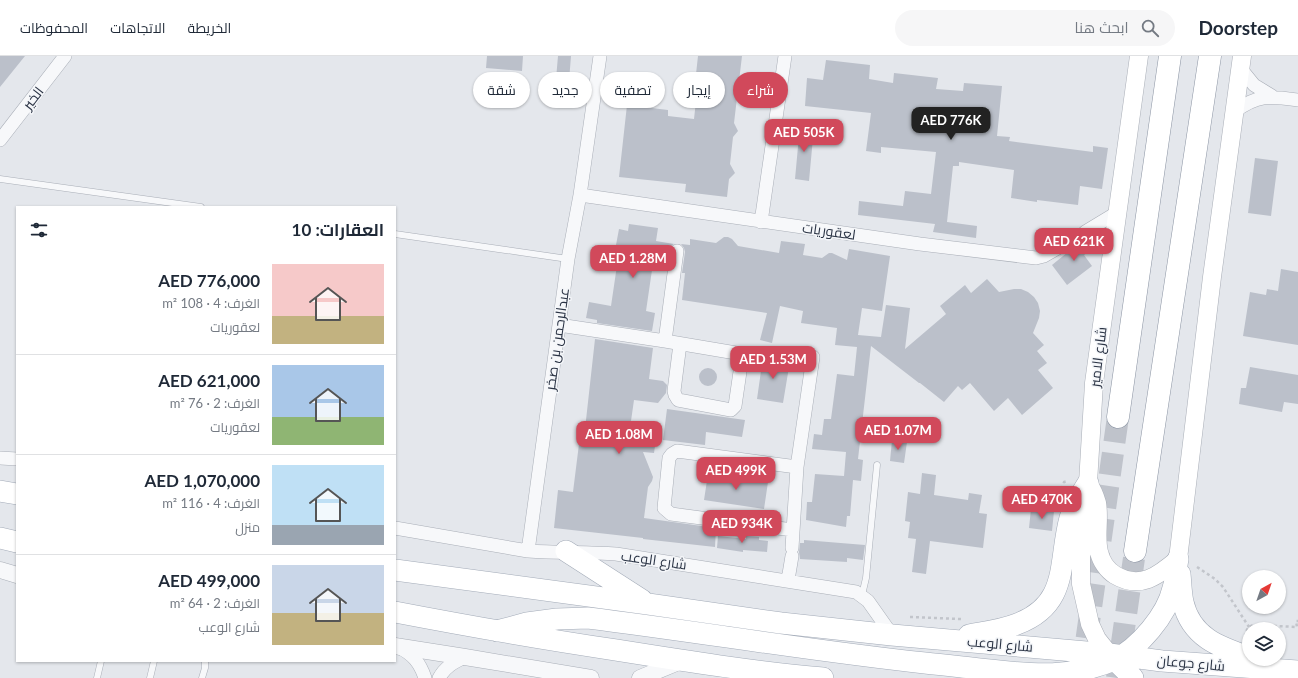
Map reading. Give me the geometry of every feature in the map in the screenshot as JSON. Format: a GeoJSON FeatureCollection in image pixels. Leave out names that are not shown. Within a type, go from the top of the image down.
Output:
{"type":"FeatureCollection","features":[{"type":"Feature","properties":{"kind":"highway","name":"شارع الامير"},"geometry":{"type":"LineString","coordinates":[[1118,417],[1170,56]]}},
{"type":"Feature","properties":{"kind":"highway"},"geometry":{"type":"LineString","coordinates":[[1135,551],[1210,56]]}},
{"type":"Feature","properties":{"kind":"main road","name":"شارع الامير"},"geometry":{"type":"LineString","coordinates":[[1114,657],[1097,639],[1090,624],[1081,584],[1081,558],[1088,483],[1094,383],[1139,56]]}},
{"type":"Feature","properties":{"kind":"main road"},"geometry":{"type":"LineString","coordinates":[[497,631],[527,623],[557,618],[588,618],[887,659],[1033,674],[1087,674],[1139,642],[1156,624],[1173,590],[1212,277],[1241,63]]}},
{"type":"Feature","properties":{"kind":"main road"},"geometry":{"type":"LineString","coordinates":[[1088,483],[1096,502],[1099,553],[1103,564],[1111,572],[1121,578],[1132,581],[1144,581],[1155,577],[1178,559]]}},
{"type":"Feature","properties":{"kind":"main road"},"geometry":{"type":"LineString","coordinates":[[948,640],[1002,629],[1018,624],[1030,618],[1044,607],[1054,594],[1059,581],[1070,520],[1074,508],[1088,483]]}},
{"type":"Feature","properties":{"kind":"main road"},"geometry":{"type":"LineString","coordinates":[[0,491],[16,494]]}},
{"type":"Feature","properties":{"kind":"main road"},"geometry":{"type":"LineString","coordinates":[[0,538],[16,542]]}},
{"type":"Feature","properties":{"kind":"main road"},"geometry":{"type":"LineString","coordinates":[[566,552],[648,604]]}},
{"type":"Feature","properties":{"kind":"main road"},"geometry":{"type":"LineString","coordinates":[[1178,559],[1183,602],[1192,624],[1202,635],[1217,645],[1242,651]]}},
{"type":"Feature","properties":{"kind":"main road","name":"شارع الوعب"},"geometry":{"type":"LineString","coordinates":[[396,570],[781,623],[892,635],[1028,647],[1114,657]]}},
{"type":"Feature","properties":{"kind":"main road"},"geometry":{"type":"LineString","coordinates":[[396,612],[497,631],[681,661],[779,674],[823,678]]}},
{"type":"Feature","properties":{"kind":"main road"},"geometry":{"type":"LineString","coordinates":[[1028,647],[1067,660],[1087,674]]}},
{"type":"Feature","properties":{"kind":"main road"},"geometry":{"type":"LineString","coordinates":[[1114,657],[1133,678]]}},
{"type":"Feature","properties":{"kind":"main road","name":"شارع جوعان"},"geometry":{"type":"LineString","coordinates":[[1114,657],[1292,671]]}},
{"type":"Feature","properties":{"kind":"main road"},"geometry":{"type":"LineString","coordinates":[[1280,666],[1292,671]]}},
{"type":"Feature","properties":{"kind":"street","name":"الخير"},"geometry":{"type":"LineString","coordinates":[[0,140],[65,56]]}},
{"type":"Feature","properties":{"kind":"street","name":"عبدالرحمن بن صخر"},"geometry":{"type":"LineString","coordinates":[[528,551],[568,259],[580,195],[600,56]]}},
{"type":"Feature","properties":{"kind":"street"},"geometry":{"type":"LineString","coordinates":[[761,222],[785,56]]}},
{"type":"Feature","properties":{"kind":"street"},"geometry":{"type":"LineString","coordinates":[[1241,63],[1254,85],[1272,96],[1298,100]]}},
{"type":"Feature","properties":{"kind":"street"},"geometry":{"type":"LineString","coordinates":[[1234,112],[1252,101],[1272,96]]}},
{"type":"Feature","properties":{"kind":"street","name":"لعقوريات"},"geometry":{"type":"LineString","coordinates":[[580,195],[920,244],[1036,258],[1044,256],[1118,212]]}},
{"type":"Feature","properties":{"kind":"street"},"geometry":{"type":"LineString","coordinates":[[665,341],[677,251]]}},
{"type":"Feature","properties":{"kind":"street"},"geometry":{"type":"LineString","coordinates":[[559,325],[665,341],[736,353],[742,358],[735,406],[731,410],[678,400],[674,395],[680,344]]}},
{"type":"Feature","properties":{"kind":"street"},"geometry":{"type":"LineString","coordinates":[[788,580],[792,552],[797,468],[813,357]]}},
{"type":"Feature","properties":{"kind":"street"},"geometry":{"type":"LineString","coordinates":[[793,530],[671,514],[664,508],[669,458],[677,451],[797,468]]}},
{"type":"Feature","properties":{"kind":"street"},"geometry":{"type":"LineString","coordinates":[[0,458],[16,459]]}},
{"type":"Feature","properties":{"kind":"street","name":"شارع الوعب"},"geometry":{"type":"LineString","coordinates":[[396,528],[528,551],[616,554],[788,580],[856,592],[862,595]]}},
{"type":"Feature","properties":{"kind":"street"},"geometry":{"type":"LineString","coordinates":[[0,570],[16,574]]}},
{"type":"Feature","properties":{"kind":"street"},"geometry":{"type":"LineString","coordinates":[[862,595],[892,635]]}},
{"type":"Feature","properties":{"kind":"street"},"geometry":{"type":"LineString","coordinates":[[396,646],[465,656],[591,678]]}},
{"type":"Feature","properties":{"kind":"street"},"geometry":{"type":"LineString","coordinates":[[396,646],[407,651],[415,659],[422,668],[425,678]]}},
{"type":"Feature","properties":{"kind":"street"},"geometry":{"type":"LineString","coordinates":[[439,678],[452,663],[465,656]]}},
{"type":"Feature","properties":{"kind":"street"},"geometry":{"type":"LineString","coordinates":[[640,678],[681,661]]}},
{"type":"Feature","properties":{"kind":"lane"},"geometry":{"type":"LineString","coordinates":[[0,179],[194,206]]}},
{"type":"Feature","properties":{"kind":"lane"},"geometry":{"type":"LineString","coordinates":[[396,234],[568,259]]}},
{"type":"Feature","properties":{"kind":"lane"},"geometry":{"type":"LineString","coordinates":[[862,595],[866,578],[876,465]]}},
{"type":"Feature","properties":{"kind":"lane"},"geometry":{"type":"LineString","coordinates":[[97,678],[102,662]]}},
{"type":"Feature","properties":{"kind":"lane"},"geometry":{"type":"LineString","coordinates":[[150,678],[154,662]]}},
{"type":"Feature","properties":{"kind":"lane"},"geometry":{"type":"LineString","coordinates":[[202,678],[205,662]]}},
{"type":"Feature","properties":{"kind":"path"},"geometry":{"type":"LineString","coordinates":[[1062,493],[1063,485],[1067,481],[1088,483]]}},
{"type":"Feature","properties":{"kind":"path"},"geometry":{"type":"LineString","coordinates":[[1195,572],[1196,566],[1223,587],[1246,622]]}},
{"type":"Feature","properties":{"kind":"path"},"geometry":{"type":"LineString","coordinates":[[909,617],[964,619]]}},
{"type":"Feature","properties":{"kind":"path"},"geometry":{"type":"LineString","coordinates":[[1286,626],[1297,627],[1296,621],[1298,621]]}},
{"type":"Feature","properties":{"kind":"building"},"geometry":{"type":"Polygon","coordinates":[[[0,56],[25,56],[0,87],[0,56]]]}},
{"type":"Feature","properties":{"kind":"building"},"geometry":{"type":"Polygon","coordinates":[[[487,56],[523,56],[522,71],[486,68],[487,56]]]}},
{"type":"Feature","properties":{"kind":"building"},"geometry":{"type":"Polygon","coordinates":[[[558,56],[571,56],[570,72],[557,72],[558,56]]]}},
{"type":"Feature","properties":{"kind":"building"},"geometry":{"type":"Polygon","coordinates":[[[698,56],[742,56],[740,72],[733,72],[733,108],[736,108],[734,123],[738,131],[733,137],[730,164],[735,173],[729,179],[727,197],[685,192],[686,184],[619,177],[627,108],[652,108],[668,110],[668,116],[694,119],[695,108],[725,108],[725,72],[696,72],[698,56]]]}},
{"type":"Feature","properties":{"kind":"building"},"geometry":{"type":"Polygon","coordinates":[[[826,60],[870,65],[869,79],[893,83],[894,73],[938,78],[936,89],[963,91],[964,83],[1002,86],[997,136],[1010,137],[1009,141],[1093,152],[1093,146],[1108,148],[1102,189],[1080,186],[1078,205],[1037,200],[1037,202],[1011,198],[1014,170],[959,162],[959,166],[953,166],[947,222],[977,226],[976,238],[933,232],[935,224],[858,215],[859,201],[903,206],[905,191],[931,194],[936,152],[881,147],[881,153],[866,151],[871,113],[805,106],[807,78],[823,80],[826,60]]]}},
{"type":"Feature","properties":{"kind":"building"},"geometry":{"type":"Polygon","coordinates":[[[800,125],[814,127],[809,181],[795,179],[800,125]]]}},
{"type":"Feature","properties":{"kind":"building"},"geometry":{"type":"Polygon","coordinates":[[[1255,158],[1278,161],[1271,216],[1248,213],[1255,158]]]}},
{"type":"Feature","properties":{"kind":"building"},"geometry":{"type":"Polygon","coordinates":[[[629,224],[658,228],[656,241],[674,244],[669,250],[666,271],[652,270],[646,311],[655,313],[652,331],[597,323],[597,320],[586,318],[589,302],[611,306],[620,245],[616,245],[619,229],[628,231],[629,224]]]}},
{"type":"Feature","properties":{"kind":"building"},"geometry":{"type":"Polygon","coordinates":[[[724,237],[732,239],[738,246],[779,253],[781,241],[805,244],[803,255],[822,258],[829,253],[832,253],[847,260],[849,249],[890,256],[882,311],[862,308],[858,335],[881,337],[886,305],[910,308],[905,349],[946,314],[940,306],[965,285],[971,293],[987,279],[999,292],[1021,289],[1028,292],[1038,303],[1040,311],[1039,318],[1033,333],[1044,345],[1037,351],[1047,363],[1038,370],[1053,388],[1022,415],[1008,398],[994,411],[970,383],[962,390],[958,386],[944,402],[871,346],[858,459],[863,460],[861,481],[853,480],[850,516],[847,516],[846,527],[806,520],[807,502],[812,502],[815,474],[844,476],[846,452],[812,449],[814,434],[822,435],[824,419],[831,419],[837,374],[854,376],[857,347],[835,345],[837,328],[801,323],[803,311],[780,306],[772,343],[760,340],[767,313],[682,300],[685,273],[682,273],[685,252],[681,244],[690,245],[690,239],[716,243],[724,237]]]}},
{"type":"Feature","properties":{"kind":"building"},"geometry":{"type":"Polygon","coordinates":[[[1083,239],[1089,239],[1096,247],[1084,255],[1092,266],[1067,285],[1052,265],[1068,251],[1079,245],[1083,239]]]}},
{"type":"Feature","properties":{"kind":"building"},"geometry":{"type":"Polygon","coordinates":[[[1281,269],[1298,272],[1298,345],[1243,336],[1250,292],[1266,295],[1267,289],[1278,291],[1281,269]]]}},
{"type":"Feature","properties":{"kind":"building"},"geometry":{"type":"Polygon","coordinates":[[[595,339],[653,348],[649,379],[663,381],[667,385],[666,393],[658,403],[634,400],[630,428],[657,432],[654,453],[643,452],[653,477],[648,487],[644,518],[716,528],[715,547],[554,528],[558,490],[573,492],[581,428],[585,429],[595,339]]]}},
{"type":"Feature","properties":{"kind":"building"},"geometry":{"type":"Polygon","coordinates":[[[763,357],[790,361],[783,403],[757,399],[763,357]]]}},
{"type":"Feature","properties":{"kind":"building"},"geometry":{"type":"Polygon","coordinates":[[[1250,367],[1298,375],[1298,404],[1284,402],[1282,412],[1239,404],[1241,388],[1246,388],[1250,367]]]}},
{"type":"Feature","properties":{"kind":"building"},"geometry":{"type":"Polygon","coordinates":[[[708,368],[714,371],[717,377],[714,383],[708,386],[702,383],[699,377],[702,371],[708,368]]]}},
{"type":"Feature","properties":{"kind":"building"},"geometry":{"type":"Polygon","coordinates":[[[667,409],[745,420],[742,437],[706,432],[705,445],[663,440],[667,409]]]}},
{"type":"Feature","properties":{"kind":"building"},"geometry":{"type":"Polygon","coordinates":[[[892,440],[907,442],[904,463],[890,461],[892,440]]]}},
{"type":"Feature","properties":{"kind":"building"},"geometry":{"type":"Polygon","coordinates":[[[922,473],[936,475],[934,495],[968,500],[969,493],[982,495],[979,513],[987,514],[983,548],[930,541],[926,574],[912,572],[916,539],[908,538],[910,522],[905,521],[908,492],[920,494],[922,473]]]}},
{"type":"Feature","properties":{"kind":"building"},"geometry":{"type":"Polygon","coordinates":[[[708,474],[768,482],[764,509],[704,500],[708,474]]]}},
{"type":"Feature","properties":{"kind":"building"},"geometry":{"type":"Polygon","coordinates":[[[1031,509],[1054,511],[1052,531],[1029,528],[1031,509]]]}},
{"type":"Feature","properties":{"kind":"building"},"geometry":{"type":"Polygon","coordinates":[[[718,536],[746,539],[746,536],[759,537],[759,540],[768,541],[767,552],[743,550],[743,552],[717,548],[718,536]]]}},
{"type":"Feature","properties":{"kind":"building"},"geometry":{"type":"Polygon","coordinates":[[[804,540],[865,545],[863,560],[847,558],[847,562],[800,559],[800,543],[804,543],[804,540]]]}},
{"type":"Feature","properties":{"kind":"tunnel"},"geometry":{"type":"LineString","coordinates":[[1082,671],[1118,417]]}},
{"type":"Feature","properties":{"kind":"tunnel"},"geometry":{"type":"LineString","coordinates":[[1117,678],[1135,551]]}}]}
